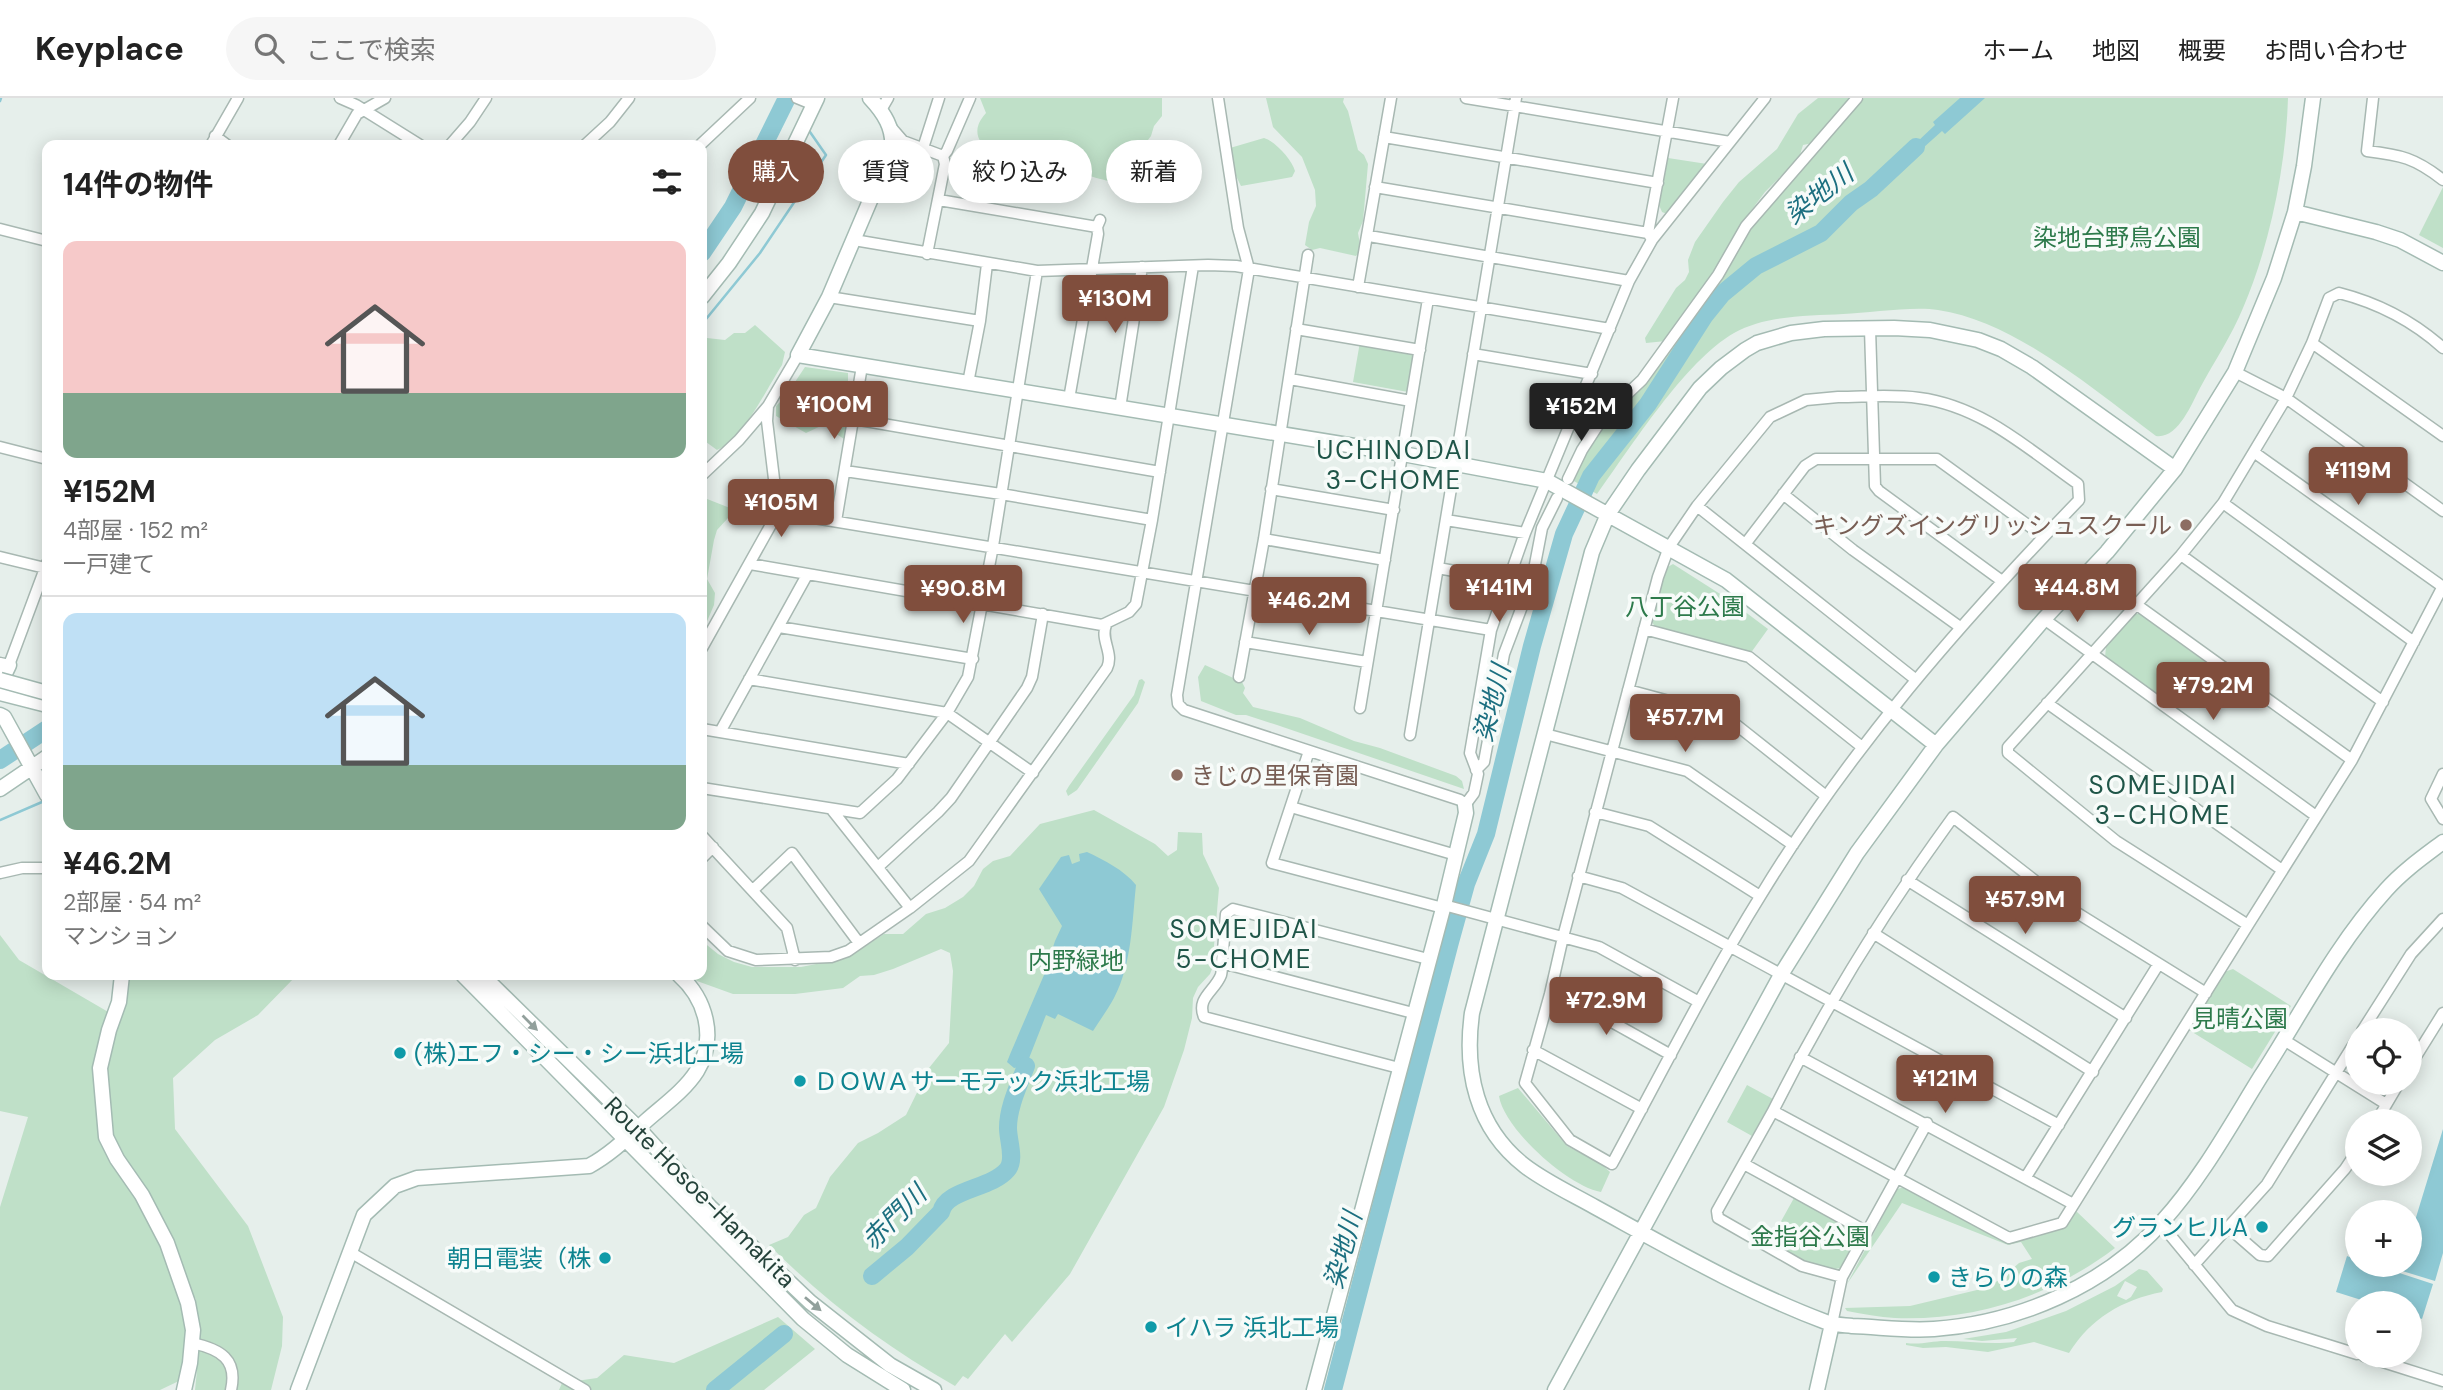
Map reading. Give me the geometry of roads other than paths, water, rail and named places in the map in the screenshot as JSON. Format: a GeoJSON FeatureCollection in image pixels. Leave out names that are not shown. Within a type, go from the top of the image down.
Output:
{"type":"FeatureCollection","features":[{"type":"Feature","properties":{"kind":"street"},"geometry":{"type":"LineString","coordinates":[[214,140],[238,98]]}},
{"type":"Feature","properties":{"kind":"street"},"geometry":{"type":"LineString","coordinates":[[340,98],[412,140]]}},
{"type":"Feature","properties":{"kind":"street"},"geometry":{"type":"LineString","coordinates":[[342,140],[357,114],[385,98]]}},
{"type":"Feature","properties":{"kind":"street"},"geometry":{"type":"LineString","coordinates":[[454,140],[486,98]]}},
{"type":"Feature","properties":{"kind":"street"},"geometry":{"type":"LineString","coordinates":[[590,140],[610,122],[629,98]]}},
{"type":"Feature","properties":{"kind":"street"},"geometry":{"type":"LineString","coordinates":[[705,140],[750,98]]}},
{"type":"Feature","properties":{"kind":"street"},"geometry":{"type":"LineString","coordinates":[[870,98],[886,111],[903,140]]}},
{"type":"Feature","properties":{"kind":"street"},"geometry":{"type":"LineString","coordinates":[[926,140],[939,98]]}},
{"type":"Feature","properties":{"kind":"street"},"geometry":{"type":"LineString","coordinates":[[943,156],[970,98]]}},
{"type":"Feature","properties":{"kind":"street"},"geometry":{"type":"LineString","coordinates":[[1218,98],[1238,228],[1249,269],[1177,695],[1178,704],[1184,710],[1460,800],[1465,805],[1466,813],[1446,906],[1413,1013],[1314,1390]]}},
{"type":"Feature","properties":{"kind":"street"},"geometry":{"type":"LineString","coordinates":[[1359,287],[1391,98]]}},
{"type":"Feature","properties":{"kind":"street"},"geometry":{"type":"LineString","coordinates":[[1466,98],[1515,102],[1730,142]]}},
{"type":"Feature","properties":{"kind":"street"},"geometry":{"type":"LineString","coordinates":[[1465,805],[1474,793],[1478,774],[1469,753],[1491,630],[1525,533],[1629,281],[1650,237],[1673,98]]}},
{"type":"Feature","properties":{"kind":"street"},"geometry":{"type":"LineString","coordinates":[[1650,237],[1665,223],[1765,98]]}},
{"type":"Feature","properties":{"kind":"street"},"geometry":{"type":"LineString","coordinates":[[1476,769],[1484,762],[1504,654],[1532,580],[1542,528],[1564,490],[1582,450],[1604,416],[1642,380],[1717,275],[1746,226],[1857,98]]}},
{"type":"Feature","properties":{"kind":"street"},"geometry":{"type":"LineString","coordinates":[[1555,1390],[1782,973],[1857,853],[1936,745],[2044,619],[2107,552],[2175,469],[2235,372],[2274,278],[2295,212],[2313,98]]}},
{"type":"Feature","properties":{"kind":"street"},"geometry":{"type":"LineString","coordinates":[[2373,98],[2367,151],[2411,159],[2423,164],[2443,180]]}},
{"type":"Feature","properties":{"kind":"street"},"geometry":{"type":"LineString","coordinates":[[707,291],[762,214],[808,101]]}},
{"type":"Feature","properties":{"kind":"street"},"geometry":{"type":"LineString","coordinates":[[1410,734],[1515,102]]}},
{"type":"Feature","properties":{"kind":"street"},"geometry":{"type":"LineString","coordinates":[[707,470],[739,440],[768,406],[829,297],[892,149],[886,111]]}},
{"type":"Feature","properties":{"kind":"street"},"geometry":{"type":"LineString","coordinates":[[1384,137],[1657,183]]}},
{"type":"Feature","properties":{"kind":"street"},"geometry":{"type":"LineString","coordinates":[[934,152],[943,156]]}},
{"type":"Feature","properties":{"kind":"street"},"geometry":{"type":"LineString","coordinates":[[928,254],[945,164],[943,156]]}},
{"type":"Feature","properties":{"kind":"street"},"geometry":{"type":"LineString","coordinates":[[1375,187],[1650,237]]}},
{"type":"Feature","properties":{"kind":"street"},"geometry":{"type":"LineString","coordinates":[[939,200],[1098,223],[1069,399]]}},
{"type":"Feature","properties":{"kind":"street"},"geometry":{"type":"LineString","coordinates":[[1654,204],[1665,223]]}},
{"type":"Feature","properties":{"kind":"street"},"geometry":{"type":"LineString","coordinates":[[2295,212],[2400,240],[2443,263]]}},
{"type":"Feature","properties":{"kind":"street"},"geometry":{"type":"LineString","coordinates":[[0,229],[42,240]]}},
{"type":"Feature","properties":{"kind":"street"},"geometry":{"type":"LineString","coordinates":[[1369,236],[1629,281]]}},
{"type":"Feature","properties":{"kind":"street"},"geometry":{"type":"LineString","coordinates":[[854,240],[1037,271],[1227,266],[1610,330]]}},
{"type":"Feature","properties":{"kind":"street"},"geometry":{"type":"LineString","coordinates":[[1239,677],[1264,539],[1308,255]]}},
{"type":"Feature","properties":{"kind":"street"},"geometry":{"type":"LineString","coordinates":[[968,383],[981,321],[987,264]]}},
{"type":"Feature","properties":{"kind":"street"},"geometry":{"type":"LineString","coordinates":[[1105,631],[1133,607],[1142,572],[1193,266]]}},
{"type":"Feature","properties":{"kind":"street"},"geometry":{"type":"LineString","coordinates":[[1120,408],[1142,267]]}},
{"type":"Feature","properties":{"kind":"street"},"geometry":{"type":"LineString","coordinates":[[845,826],[897,779],[965,686],[973,659],[993,546],[1037,271]]}},
{"type":"Feature","properties":{"kind":"street"},"geometry":{"type":"LineString","coordinates":[[2248,925],[2116,841],[2009,756],[2008,747],[2137,605],[2223,503],[2286,398],[2312,343],[2329,298],[2339,293],[2380,307],[2401,317],[2443,348]]}},
{"type":"Feature","properties":{"kind":"street"},"geometry":{"type":"LineString","coordinates":[[829,297],[981,321]]}},
{"type":"Feature","properties":{"kind":"street"},"geometry":{"type":"LineString","coordinates":[[1360,708],[1428,299]]}},
{"type":"Feature","properties":{"kind":"street"},"geometry":{"type":"LineString","coordinates":[[1297,329],[1420,350]]}},
{"type":"Feature","properties":{"kind":"street"},"geometry":{"type":"LineString","coordinates":[[2175,469],[2032,367],[2001,349],[1978,340],[1930,330],[1824,329],[1791,333],[1757,343],[1745,350],[1700,388],[1608,513],[1592,552],[1472,1013],[1468,1055],[1470,1070],[1481,1109],[1508,1151],[1527,1167],[1642,1233],[1761,1296],[1817,1317],[1887,1330],[1918,1330],[2006,1318],[2047,1303],[2076,1288],[2120,1260],[2161,1224],[2205,1166],[2360,920],[2406,870],[2443,842]]}},
{"type":"Feature","properties":{"kind":"street"},"geometry":{"type":"LineString","coordinates":[[1870,329],[1876,489],[2001,581]]}},
{"type":"Feature","properties":{"kind":"street"},"geometry":{"type":"LineString","coordinates":[[2312,343],[2443,436]]}},
{"type":"Feature","properties":{"kind":"street"},"geometry":{"type":"LineString","coordinates":[[1473,354],[1592,374]]}},
{"type":"Feature","properties":{"kind":"street"},"geometry":{"type":"LineString","coordinates":[[798,355],[1403,454],[1547,481],[1726,580],[1936,745]]}},
{"type":"Feature","properties":{"kind":"street"},"geometry":{"type":"LineString","coordinates":[[836,521],[862,366]]}},
{"type":"Feature","properties":{"kind":"street"},"geometry":{"type":"LineString","coordinates":[[2235,372],[2286,398],[2443,511]]}},
{"type":"Feature","properties":{"kind":"street"},"geometry":{"type":"LineString","coordinates":[[1290,379],[1411,401]]}},
{"type":"Feature","properties":{"kind":"street"},"geometry":{"type":"LineString","coordinates":[[1872,396],[1920,398],[1967,410],[1996,425],[2078,484],[2079,500],[1960,627],[1890,709],[1826,796],[1760,895],[1612,1164],[1570,1140],[1525,1083],[1658,578],[1669,547],[1697,506],[1767,420],[1779,411],[1806,400],[1872,396]]}},
{"type":"Feature","properties":{"kind":"street"},"geometry":{"type":"LineString","coordinates":[[707,639],[778,512],[767,421],[768,406]]}},
{"type":"Feature","properties":{"kind":"street"},"geometry":{"type":"LineString","coordinates":[[854,419],[1160,472]]}},
{"type":"Feature","properties":{"kind":"street"},"geometry":{"type":"LineString","coordinates":[[0,447],[42,458]]}},
{"type":"Feature","properties":{"kind":"street"},"geometry":{"type":"LineString","coordinates":[[1773,1111],[2009,1238],[2062,1223],[2351,760],[2443,587],[2255,453]]}},
{"type":"Feature","properties":{"kind":"street"},"geometry":{"type":"LineString","coordinates":[[1746,543],[1805,466],[1813,460],[1873,458],[1937,458],[2043,536]]}},
{"type":"Feature","properties":{"kind":"street"},"geometry":{"type":"LineString","coordinates":[[845,471],[1152,520]]}},
{"type":"Feature","properties":{"kind":"street"},"geometry":{"type":"LineString","coordinates":[[1271,489],[1394,510]]}},
{"type":"Feature","properties":{"kind":"street"},"geometry":{"type":"LineString","coordinates":[[1783,494],[1853,550],[1960,627]]}},
{"type":"Feature","properties":{"kind":"street"},"geometry":{"type":"LineString","coordinates":[[2223,503],[2414,642]]}},
{"type":"Feature","properties":{"kind":"street"},"geometry":{"type":"LineString","coordinates":[[1697,506],[1916,680]]}},
{"type":"Feature","properties":{"kind":"street"},"geometry":{"type":"LineString","coordinates":[[778,512],[1491,630]]}},
{"type":"Feature","properties":{"kind":"street"},"geometry":{"type":"LineString","coordinates":[[1446,520],[1525,533]]}},
{"type":"Feature","properties":{"kind":"street"},"geometry":{"type":"LineString","coordinates":[[1264,539],[1385,560]]}},
{"type":"Feature","properties":{"kind":"street"},"geometry":{"type":"LineString","coordinates":[[2181,555],[2383,702]]}},
{"type":"Feature","properties":{"kind":"street"},"geometry":{"type":"LineString","coordinates":[[0,557],[42,565]]}},
{"type":"Feature","properties":{"kind":"street"},"geometry":{"type":"LineString","coordinates":[[707,931],[721,946],[740,956],[756,960],[795,960],[838,955],[859,943],[910,908],[969,861],[1111,659],[1105,631],[1091,622],[750,564]]}},
{"type":"Feature","properties":{"kind":"street"},"geometry":{"type":"LineString","coordinates":[[1438,568],[1508,581]]}},
{"type":"Feature","properties":{"kind":"street"},"geometry":{"type":"LineString","coordinates":[[720,732],[807,575]]}},
{"type":"Feature","properties":{"kind":"street"},"geometry":{"type":"LineString","coordinates":[[42,576],[0,682],[42,692]]}},
{"type":"Feature","properties":{"kind":"street"},"geometry":{"type":"LineString","coordinates":[[2137,605],[2351,760]]}},
{"type":"Feature","properties":{"kind":"street"},"geometry":{"type":"LineString","coordinates":[[877,867],[939,812],[991,743],[1032,677],[1043,614]]}},
{"type":"Feature","properties":{"kind":"street"},"geometry":{"type":"LineString","coordinates":[[2044,619],[2316,817]]}},
{"type":"Feature","properties":{"kind":"street"},"geometry":{"type":"LineString","coordinates":[[779,627],[973,659]]}},
{"type":"Feature","properties":{"kind":"street"},"geometry":{"type":"LineString","coordinates":[[1644,629],[1749,657],[1862,747]]}},
{"type":"Feature","properties":{"kind":"street"},"geometry":{"type":"LineString","coordinates":[[1245,642],[1367,662]]}},
{"type":"Feature","properties":{"kind":"street"},"geometry":{"type":"LineString","coordinates":[[749,679],[947,713],[1033,773]]}},
{"type":"Feature","properties":{"kind":"street"},"geometry":{"type":"LineString","coordinates":[[1628,690],[1726,716],[1826,796]]}},
{"type":"Feature","properties":{"kind":"street"},"geometry":{"type":"LineString","coordinates":[[0,693],[42,704]]}},
{"type":"Feature","properties":{"kind":"street"},"geometry":{"type":"LineString","coordinates":[[2047,703],[2281,870]]}},
{"type":"Feature","properties":{"kind":"street"},"geometry":{"type":"LineString","coordinates":[[0,715],[42,786]]}},
{"type":"Feature","properties":{"kind":"street"},"geometry":{"type":"LineString","coordinates":[[707,730],[909,764]]}},
{"type":"Feature","properties":{"kind":"street"},"geometry":{"type":"LineString","coordinates":[[1545,734],[1687,771],[1793,845]]}},
{"type":"Feature","properties":{"kind":"street"},"geometry":{"type":"LineString","coordinates":[[1309,751],[1272,863],[1602,948],[1699,1002]]}},
{"type":"Feature","properties":{"kind":"street"},"geometry":{"type":"LineString","coordinates":[[0,789],[28,762],[42,758]]}},
{"type":"Feature","properties":{"kind":"street"},"geometry":{"type":"LineString","coordinates":[[2443,774],[2431,799],[2443,819]]}},
{"type":"Feature","properties":{"kind":"street"},"geometry":{"type":"LineString","coordinates":[[707,788],[860,813]]}},
{"type":"Feature","properties":{"kind":"street"},"geometry":{"type":"LineString","coordinates":[[1290,807],[1456,855]]}},
{"type":"Feature","properties":{"kind":"street"},"geometry":{"type":"LineString","coordinates":[[832,810],[910,908]]}},
{"type":"Feature","properties":{"kind":"street"},"geometry":{"type":"LineString","coordinates":[[1595,812],[1649,826],[1760,895]]}},
{"type":"Feature","properties":{"kind":"street"},"geometry":{"type":"LineString","coordinates":[[1842,1278],[1802,1266],[1719,1221],[1717,1211],[1831,1001],[1907,880],[1953,817],[2074,911],[2206,993]]}},
{"type":"Feature","properties":{"kind":"street"},"geometry":{"type":"LineString","coordinates":[[707,841],[787,928],[795,960]]}},
{"type":"Feature","properties":{"kind":"street"},"geometry":{"type":"LineString","coordinates":[[707,853],[713,847]]}},
{"type":"Feature","properties":{"kind":"street"},"geometry":{"type":"LineString","coordinates":[[753,891],[792,853],[859,943]]}},
{"type":"Feature","properties":{"kind":"street"},"geometry":{"type":"LineString","coordinates":[[0,873],[42,867]]}},
{"type":"Feature","properties":{"kind":"street"},"geometry":{"type":"LineString","coordinates":[[1578,876],[1622,888],[2059,1125]]}},
{"type":"Feature","properties":{"kind":"street"},"geometry":{"type":"LineString","coordinates":[[1907,880],[2126,1018]]}},
{"type":"Feature","properties":{"kind":"street"},"geometry":{"type":"LineString","coordinates":[[1399,1068],[1205,1017],[1201,1010],[1204,998],[1221,975],[1226,914],[1233,909],[1428,959]]}},
{"type":"Feature","properties":{"kind":"street"},"geometry":{"type":"LineString","coordinates":[[2370,1018],[2411,954],[2443,919]]}},
{"type":"Feature","properties":{"kind":"street"},"geometry":{"type":"LineString","coordinates":[[1873,933],[2093,1072]]}},
{"type":"Feature","properties":{"kind":"street"},"geometry":{"type":"LineString","coordinates":[[1222,963],[1413,1013]]}},
{"type":"Feature","properties":{"kind":"street"},"geometry":{"type":"LineString","coordinates":[[2026,1177],[2158,965]]}},
{"type":"Feature","properties":{"kind":"street"},"geometry":{"type":"LineString","coordinates":[[121,980],[119,1002],[100,1068],[106,1137],[117,1159],[142,1195],[167,1243],[188,1303],[193,1330],[184,1390]]}},
{"type":"Feature","properties":{"kind":"street","name":"Route Hosoe-Hamakita"},"geometry":{"type":"LineString","coordinates":[[468,980],[803,1319],[847,1355],[903,1390]]}},
{"type":"Feature","properties":{"kind":"street","name":"Route Hosoe-Hamakita"},"geometry":{"type":"LineString","coordinates":[[487,980],[638,1128],[710,1207],[810,1302],[890,1365],[933,1390]]}},
{"type":"Feature","properties":{"kind":"street"},"geometry":{"type":"LineString","coordinates":[[298,1390],[364,1216],[395,1186],[417,1178],[589,1166],[607,1156],[626,1140],[688,1082],[697,1071],[705,1051],[707,1030],[702,1004],[694,990],[683,980]]}},
{"type":"Feature","properties":{"kind":"street"},"geometry":{"type":"LineString","coordinates":[[1550,994],[1576,1002],[1671,1055]]}},
{"type":"Feature","properties":{"kind":"street"},"geometry":{"type":"LineString","coordinates":[[2422,1047],[2443,1013]]}},
{"type":"Feature","properties":{"kind":"street"},"geometry":{"type":"LineString","coordinates":[[2284,1040],[2386,1104]]}},
{"type":"Feature","properties":{"kind":"street"},"geometry":{"type":"LineString","coordinates":[[1533,1050],[1642,1109]]}},
{"type":"Feature","properties":{"kind":"street"},"geometry":{"type":"LineString","coordinates":[[1800,1057],[2073,1204]]}},
{"type":"Feature","properties":{"kind":"street"},"geometry":{"type":"LineString","coordinates":[[2194,1265],[2267,1184],[2345,1058]]}},
{"type":"Feature","properties":{"kind":"street"},"geometry":{"type":"LineString","coordinates":[[2383,1109],[2392,1095]]}},
{"type":"Feature","properties":{"kind":"street"},"geometry":{"type":"LineString","coordinates":[[1817,1390],[1842,1278],[1927,1123]]}},
{"type":"Feature","properties":{"kind":"street"},"geometry":{"type":"LineString","coordinates":[[1744,1164],[1867,1232]]}},
{"type":"Feature","properties":{"kind":"street"},"geometry":{"type":"LineString","coordinates":[[2229,1228],[2260,1255],[2268,1255],[2345,1169]]}},
{"type":"Feature","properties":{"kind":"street"},"geometry":{"type":"LineString","coordinates":[[2161,1224],[2222,1300],[2241,1316],[2345,1350]]}},
{"type":"Feature","properties":{"kind":"street"},"geometry":{"type":"LineString","coordinates":[[350,1252],[585,1390]]}},
{"type":"Feature","properties":{"kind":"street"},"geometry":{"type":"LineString","coordinates":[[192,1343],[219,1352],[230,1362],[234,1378],[231,1390]]}},
{"type":"Feature","properties":{"kind":"street"},"geometry":{"type":"LineString","coordinates":[[2402,1368],[2443,1381]]}},
{"type":"Feature","properties":{"kind":"water"},"geometry":{"type":"Polygon","coordinates":[[[1960,98],[1985,98],[1945,134],[1942,131],[1904,165],[1898,160],[1935,125],[1933,122],[1960,98]]]}},
{"type":"Feature","properties":{"kind":"water"},"geometry":{"type":"Polygon","coordinates":[[[1087,852],[1120,870],[1136,885],[1130,943],[1120,985],[1093,1031],[1058,1014],[1055,1019],[1046,1015],[1026,1066],[1014,1068],[1007,1062],[1062,926],[1039,889],[1061,857],[1069,855],[1072,864],[1080,861],[1079,854],[1087,852]]]}},
{"type":"Feature","properties":{"kind":"water"},"geometry":{"type":"Polygon","coordinates":[[[2443,1129],[2443,1253],[2435,1281],[2422,1277],[2421,1200],[2443,1129]]]}},
{"type":"Feature","properties":{"kind":"water"},"geometry":{"type":"Polygon","coordinates":[[[2345,1263],[2345,1277],[2412,1277],[2433,1284],[2422,1319],[2422,1291],[2345,1291],[2345,1295],[2336,1292],[2345,1263]]]}},
{"type":"Feature","properties":{"kind":"waterway"},"geometry":{"type":"LineString","coordinates":[[707,246],[733,207],[787,98]]}},
{"type":"Feature","properties":{"kind":"waterway"},"geometry":{"type":"LineString","coordinates":[[707,318],[760,253],[826,155],[810,132]]}},
{"type":"Feature","properties":{"kind":"waterway","name":"染地川"},"geometry":{"type":"LineString","coordinates":[[1333,1390],[1450,942],[1466,884],[1486,834],[1532,646],[1564,534],[1591,476],[1648,404],[1705,315],[1722,294],[1756,266],[1821,233],[1851,203],[1871,189],[1916,147]]}},
{"type":"Feature","properties":{"kind":"waterway"},"geometry":{"type":"LineString","coordinates":[[0,760],[42,732]]}},
{"type":"Feature","properties":{"kind":"waterway"},"geometry":{"type":"LineString","coordinates":[[0,820],[42,802]]}},
{"type":"Feature","properties":{"kind":"waterway","name":"赤門川"},"geometry":{"type":"LineString","coordinates":[[872,1276],[907,1247],[951,1198],[991,1181],[1010,1166],[1010,1112],[1026,1066]]}},
{"type":"Feature","properties":{"kind":"waterway"},"geometry":{"type":"LineString","coordinates":[[715,1390],[784,1334]]}},
{"type":"Feature","properties":{"kind":"place","name":"キングズイングリッシュスクール"},"geometry":{"type":"Point","coordinates":[2186,525]}},
{"type":"Feature","properties":{"kind":"place","name":"きじの里保育園"},"geometry":{"type":"Point","coordinates":[1177,775]}},
{"type":"Feature","properties":{"kind":"place","name":"(株)エフ・シー・シー浜北工場"},"geometry":{"type":"Point","coordinates":[400,1053]}},
{"type":"Feature","properties":{"kind":"place","name":"ＤＯＷＡサーモテック浜北工場"},"geometry":{"type":"Point","coordinates":[800,1081]}},
{"type":"Feature","properties":{"kind":"place","name":"グランヒルA"},"geometry":{"type":"Point","coordinates":[2262,1227]}},
{"type":"Feature","properties":{"kind":"place","name":"朝日電装（株"},"geometry":{"type":"Point","coordinates":[605,1258]}},
{"type":"Feature","properties":{"kind":"place","name":"きらりの森"},"geometry":{"type":"Point","coordinates":[1934,1277]}},
{"type":"Feature","properties":{"kind":"place","name":"イハラ 浜北工場"},"geometry":{"type":"Point","coordinates":[1151,1327]}},
{"type":"Feature","properties":{"kind":"district","name":"UCHINODAI 3-CHOME"},"geometry":{"type":"Point","coordinates":[1394,465]}},
{"type":"Feature","properties":{"kind":"district","name":"SOMEJIDAI 3-CHOME"},"geometry":{"type":"Point","coordinates":[2163,800]}},
{"type":"Feature","properties":{"kind":"district","name":"SOMEJIDAI 5-CHOME"},"geometry":{"type":"Point","coordinates":[1244,944]}},
{"type":"Feature","properties":{"kind":"park label","name":"染地台野鳥公園"},"geometry":{"type":"Point","coordinates":[2117,237]}},
{"type":"Feature","properties":{"kind":"park label","name":"八丁谷公園"},"geometry":{"type":"Point","coordinates":[1685,606]}},
{"type":"Feature","properties":{"kind":"park label","name":"内野緑地"},"geometry":{"type":"Point","coordinates":[1076,960]}},
{"type":"Feature","properties":{"kind":"park label","name":"見晴公園"},"geometry":{"type":"Point","coordinates":[2240,1018]}},
{"type":"Feature","properties":{"kind":"park label","name":"金指谷公園"},"geometry":{"type":"Point","coordinates":[1810,1236]}}]}
